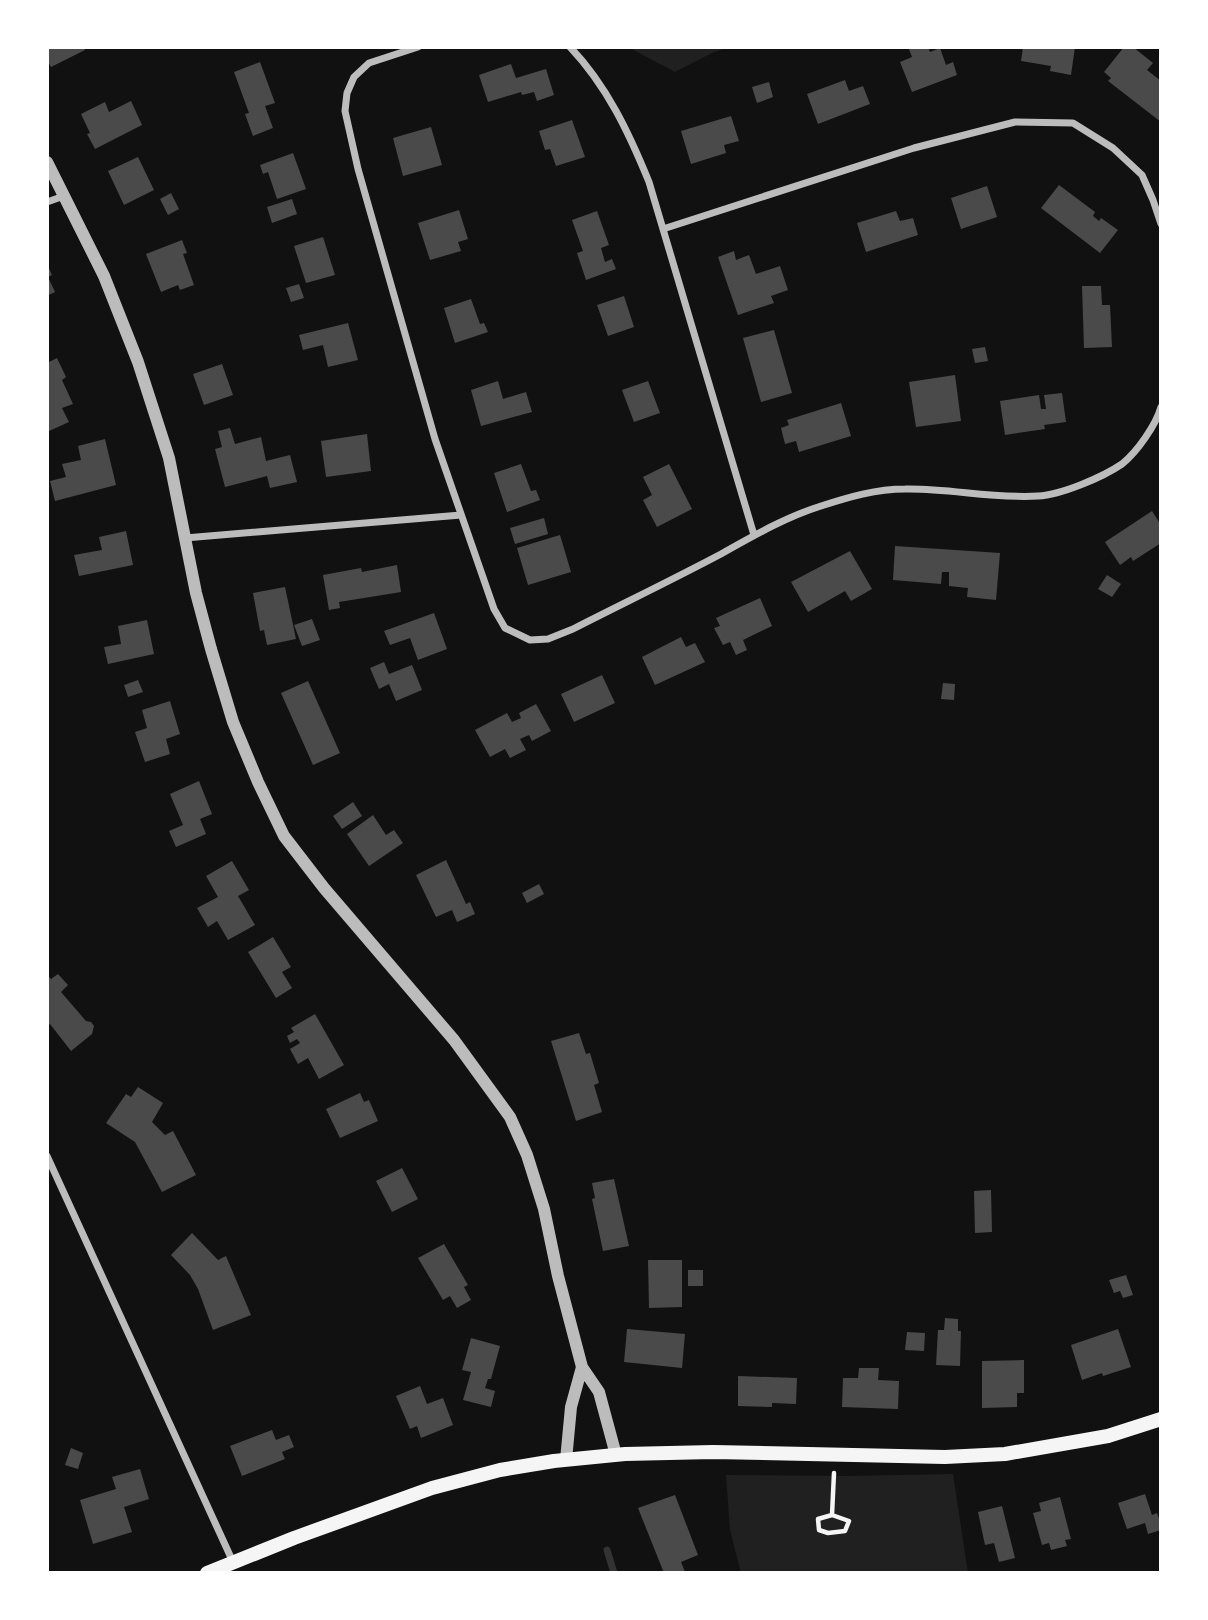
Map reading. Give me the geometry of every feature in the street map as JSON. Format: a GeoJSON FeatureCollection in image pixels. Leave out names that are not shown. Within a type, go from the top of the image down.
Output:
{"type":"FeatureCollection","features":[{"type":"Feature","properties":{"kind":"main road"},"geometry":{"type":"LineString","coordinates":[[207,1573],[432,1488],[500,1470],[616,1455],[713,1452],[954,1457],[1005,1454],[1108,1436],[1161,1419]]}},
{"type":"Feature","properties":{"kind":"street"},"geometry":{"type":"LineString","coordinates":[[418,47],[369,62],[354,77],[346,93],[345,111],[358,169],[431,426],[494,609],[505,628],[522,637],[530,640],[548,639],[573,629],[754,535],[817,507],[860,494],[904,489],[1018,497],[1060,492],[1090,481],[1122,463],[1141,444],[1161,407]]}},
{"type":"Feature","properties":{"kind":"street"},"geometry":{"type":"LineString","coordinates":[[570,47],[582,59],[616,108],[649,182],[754,535]]}},
{"type":"Feature","properties":{"kind":"street"},"geometry":{"type":"LineString","coordinates":[[663,229],[914,148],[1015,122],[1073,123],[1113,148],[1142,175],[1161,224]]}},
{"type":"Feature","properties":{"kind":"street"},"geometry":{"type":"LineString","coordinates":[[47,162],[104,276],[138,362],[169,458],[199,604],[233,722],[258,782],[284,836],[324,888],[454,1040],[510,1117],[527,1155],[544,1209],[582,1367],[599,1392],[616,1455]]}},
{"type":"Feature","properties":{"kind":"street"},"geometry":{"type":"LineString","coordinates":[[47,202],[64,196]]}},
{"type":"Feature","properties":{"kind":"street"},"geometry":{"type":"LineString","coordinates":[[185,538],[461,515]]}},
{"type":"Feature","properties":{"kind":"street"},"geometry":{"type":"LineString","coordinates":[[47,1156],[233,1562]]}},
{"type":"Feature","properties":{"kind":"street"},"geometry":{"type":"LineString","coordinates":[[566,1460],[571,1407],[582,1367]]}},
{"type":"Feature","properties":{"kind":"path"},"geometry":{"type":"LineString","coordinates":[[832,1515],[835,1455]]}},
{"type":"Feature","properties":{"kind":"path"},"geometry":{"type":"LineString","coordinates":[[832,1515],[849,1521],[845,1531],[828,1533],[819,1530],[818,1519],[832,1515]]}},
{"type":"Feature","properties":{"kind":"shaded area"},"geometry":{"type":"Polygon","coordinates":[[[628,47],[730,47],[675,72],[628,47]]]}},
{"type":"Feature","properties":{"kind":"shaded area"},"geometry":{"type":"Polygon","coordinates":[[[953,1474],[968,1573],[741,1573],[730,1530],[726,1475],[953,1474]]]}},
{"type":"Feature","properties":{"kind":"building"},"geometry":{"type":"Polygon","coordinates":[[[47,47],[84,47],[85,50],[51,67],[47,60],[47,47]]]}},
{"type":"Feature","properties":{"kind":"building"},"geometry":{"type":"Polygon","coordinates":[[[908,47],[928,47],[930,52],[940,48],[946,65],[953,62],[957,75],[912,92],[900,62],[912,57],[908,47]]]}},
{"type":"Feature","properties":{"kind":"building"},"geometry":{"type":"Polygon","coordinates":[[[1023,47],[1075,47],[1071,75],[1050,71],[1051,66],[1021,61],[1023,47]]]}},
{"type":"Feature","properties":{"kind":"building"},"geometry":{"type":"Polygon","coordinates":[[[1124,47],[1133,47],[1153,63],[1147,70],[1161,81],[1161,122],[1108,81],[1111,78],[1104,72],[1124,47]]]}},
{"type":"Feature","properties":{"kind":"building"},"geometry":{"type":"Polygon","coordinates":[[[260,62],[275,103],[265,106],[273,128],[253,136],[245,114],[249,113],[234,72],[260,62]]]}},
{"type":"Feature","properties":{"kind":"building"},"geometry":{"type":"Polygon","coordinates":[[[511,64],[516,78],[546,69],[554,95],[537,101],[534,92],[522,95],[521,92],[488,102],[479,75],[511,64]]]}},
{"type":"Feature","properties":{"kind":"building"},"geometry":{"type":"Polygon","coordinates":[[[845,80],[849,91],[863,86],[870,104],[818,124],[807,94],[845,80]]]}},
{"type":"Feature","properties":{"kind":"building"},"geometry":{"type":"Polygon","coordinates":[[[769,82],[773,97],[757,103],[752,87],[769,82]]]}},
{"type":"Feature","properties":{"kind":"building"},"geometry":{"type":"Polygon","coordinates":[[[131,101],[142,125],[95,149],[81,114],[105,102],[109,112],[131,101]]]}},
{"type":"Feature","properties":{"kind":"building"},"geometry":{"type":"Polygon","coordinates":[[[731,116],[739,141],[724,145],[726,153],[691,164],[681,131],[731,116]]]}},
{"type":"Feature","properties":{"kind":"building"},"geometry":{"type":"Polygon","coordinates":[[[572,120],[585,157],[556,166],[550,149],[545,150],[539,131],[572,120]]]}},
{"type":"Feature","properties":{"kind":"building"},"geometry":{"type":"Polygon","coordinates":[[[431,127],[442,165],[403,176],[393,138],[431,127]]]}},
{"type":"Feature","properties":{"kind":"building"},"geometry":{"type":"Polygon","coordinates":[[[293,153],[306,189],[277,199],[268,172],[263,174],[260,165],[293,153]]]}},
{"type":"Feature","properties":{"kind":"building"},"geometry":{"type":"Polygon","coordinates":[[[138,157],[154,190],[124,205],[108,171],[138,157]]]}},
{"type":"Feature","properties":{"kind":"building"},"geometry":{"type":"Polygon","coordinates":[[[1059,185],[1095,212],[1093,216],[1099,221],[1101,218],[1118,230],[1100,253],[1041,208],[1059,185]]]}},
{"type":"Feature","properties":{"kind":"building"},"geometry":{"type":"Polygon","coordinates":[[[987,186],[997,217],[961,229],[951,198],[987,186]]]}},
{"type":"Feature","properties":{"kind":"building"},"geometry":{"type":"Polygon","coordinates":[[[171,193],[179,209],[168,215],[160,199],[171,193]]]}},
{"type":"Feature","properties":{"kind":"building"},"geometry":{"type":"Polygon","coordinates":[[[292,199],[297,214],[272,223],[267,207],[292,199]]]}},
{"type":"Feature","properties":{"kind":"building"},"geometry":{"type":"Polygon","coordinates":[[[459,210],[468,239],[458,242],[461,251],[430,260],[418,223],[459,210]]]}},
{"type":"Feature","properties":{"kind":"building"},"geometry":{"type":"Polygon","coordinates":[[[597,211],[609,245],[601,248],[605,262],[612,259],[616,269],[586,280],[577,253],[583,251],[572,220],[597,211]]]}},
{"type":"Feature","properties":{"kind":"building"},"geometry":{"type":"Polygon","coordinates":[[[896,211],[900,221],[913,218],[918,235],[866,252],[857,223],[896,211]]]}},
{"type":"Feature","properties":{"kind":"building"},"geometry":{"type":"Polygon","coordinates":[[[323,237],[335,275],[306,283],[294,246],[323,237]]]}},
{"type":"Feature","properties":{"kind":"building"},"geometry":{"type":"Polygon","coordinates":[[[182,240],[187,253],[183,254],[194,285],[180,290],[178,285],[161,292],[146,254],[182,240]]]}},
{"type":"Feature","properties":{"kind":"building"},"geometry":{"type":"Polygon","coordinates":[[[734,251],[736,260],[749,255],[756,274],[780,266],[788,290],[771,296],[774,303],[738,315],[718,257],[734,251]]]}},
{"type":"Feature","properties":{"kind":"building"},"geometry":{"type":"Polygon","coordinates":[[[47,264],[52,275],[48,277],[55,292],[47,296],[47,264]]]}},
{"type":"Feature","properties":{"kind":"building"},"geometry":{"type":"Polygon","coordinates":[[[299,284],[304,298],[291,302],[286,288],[299,284]]]}},
{"type":"Feature","properties":{"kind":"building"},"geometry":{"type":"Polygon","coordinates":[[[1082,286],[1101,286],[1102,305],[1110,305],[1112,347],[1084,348],[1082,286]]]}},
{"type":"Feature","properties":{"kind":"building"},"geometry":{"type":"Polygon","coordinates":[[[624,296],[634,327],[608,336],[597,305],[624,296]]]}},
{"type":"Feature","properties":{"kind":"building"},"geometry":{"type":"Polygon","coordinates":[[[471,299],[480,324],[484,323],[488,332],[455,343],[444,308],[471,299]]]}},
{"type":"Feature","properties":{"kind":"building"},"geometry":{"type":"Polygon","coordinates":[[[348,323],[358,360],[328,367],[323,345],[303,350],[299,335],[348,323]]]}},
{"type":"Feature","properties":{"kind":"building"},"geometry":{"type":"Polygon","coordinates":[[[774,330],[792,393],[761,402],[743,338],[774,330]]]}},
{"type":"Feature","properties":{"kind":"building"},"geometry":{"type":"Polygon","coordinates":[[[985,347],[988,361],[975,363],[972,349],[985,347]]]}},
{"type":"Feature","properties":{"kind":"building"},"geometry":{"type":"Polygon","coordinates":[[[57,358],[66,377],[62,380],[73,404],[62,408],[69,422],[47,432],[47,363],[57,358]]]}},
{"type":"Feature","properties":{"kind":"building"},"geometry":{"type":"Polygon","coordinates":[[[222,364],[233,395],[204,405],[193,374],[222,364]]]}},
{"type":"Feature","properties":{"kind":"building"},"geometry":{"type":"Polygon","coordinates":[[[955,375],[961,421],[916,427],[909,382],[955,375]]]}},
{"type":"Feature","properties":{"kind":"building"},"geometry":{"type":"Polygon","coordinates":[[[498,381],[503,399],[526,392],[532,412],[481,426],[471,390],[498,381]]]}},
{"type":"Feature","properties":{"kind":"building"},"geometry":{"type":"Polygon","coordinates":[[[648,381],[660,413],[634,422],[622,390],[648,381]]]}},
{"type":"Feature","properties":{"kind":"building"},"geometry":{"type":"Polygon","coordinates":[[[1062,393],[1066,422],[1044,425],[1045,429],[1005,435],[1000,401],[1039,395],[1041,409],[1046,409],[1044,395],[1062,393]]]}},
{"type":"Feature","properties":{"kind":"building"},"geometry":{"type":"Polygon","coordinates":[[[841,403],[851,436],[799,452],[796,441],[785,444],[781,428],[789,425],[787,420],[841,403]]]}},
{"type":"Feature","properties":{"kind":"building"},"geometry":{"type":"Polygon","coordinates":[[[230,428],[235,444],[261,437],[266,461],[290,455],[297,482],[270,488],[267,476],[225,487],[215,449],[222,447],[218,431],[230,428]]]}},
{"type":"Feature","properties":{"kind":"building"},"geometry":{"type":"Polygon","coordinates":[[[367,434],[371,471],[326,477],[321,441],[367,434]]]}},
{"type":"Feature","properties":{"kind":"building"},"geometry":{"type":"Polygon","coordinates":[[[105,439],[116,485],[55,501],[50,481],[66,477],[62,464],[81,460],[78,446],[105,439]]]}},
{"type":"Feature","properties":{"kind":"building"},"geometry":{"type":"Polygon","coordinates":[[[521,464],[531,491],[536,490],[540,500],[507,512],[494,473],[521,464]]]}},
{"type":"Feature","properties":{"kind":"building"},"geometry":{"type":"Polygon","coordinates":[[[669,464],[692,509],[657,527],[643,500],[652,495],[643,477],[669,464]]]}},
{"type":"Feature","properties":{"kind":"building"},"geometry":{"type":"Polygon","coordinates":[[[1152,511],[1161,525],[1161,543],[1133,561],[1131,557],[1120,565],[1105,542],[1152,511]]]}},
{"type":"Feature","properties":{"kind":"building"},"geometry":{"type":"Polygon","coordinates":[[[544,518],[548,534],[515,544],[510,528],[544,518]]]}},
{"type":"Feature","properties":{"kind":"building"},"geometry":{"type":"Polygon","coordinates":[[[126,531],[133,565],[79,576],[74,555],[102,550],[99,537],[126,531]]]}},
{"type":"Feature","properties":{"kind":"building"},"geometry":{"type":"Polygon","coordinates":[[[560,535],[571,572],[528,585],[517,548],[560,535]]]}},
{"type":"Feature","properties":{"kind":"building"},"geometry":{"type":"Polygon","coordinates":[[[895,546],[1000,553],[996,600],[967,597],[968,588],[949,586],[949,572],[942,572],[941,584],[893,580],[895,546]]]}},
{"type":"Feature","properties":{"kind":"building"},"geometry":{"type":"Polygon","coordinates":[[[850,551],[872,589],[851,601],[845,591],[808,612],[791,582],[850,551]]]}},
{"type":"Feature","properties":{"kind":"building"},"geometry":{"type":"Polygon","coordinates":[[[397,565],[401,592],[339,602],[340,608],[329,610],[323,575],[361,568],[362,572],[397,565]]]}},
{"type":"Feature","properties":{"kind":"building"},"geometry":{"type":"Polygon","coordinates":[[[1107,575],[1121,584],[1112,597],[1098,589],[1107,575]]]}},
{"type":"Feature","properties":{"kind":"building"},"geometry":{"type":"Polygon","coordinates":[[[285,587],[296,639],[267,645],[264,630],[260,631],[253,593],[285,587]]]}},
{"type":"Feature","properties":{"kind":"building"},"geometry":{"type":"Polygon","coordinates":[[[760,598],[772,626],[743,640],[747,650],[736,655],[730,642],[723,645],[714,628],[720,626],[716,618],[760,598]]]}},
{"type":"Feature","properties":{"kind":"building"},"geometry":{"type":"Polygon","coordinates":[[[434,613],[447,649],[418,660],[410,638],[390,645],[384,631],[434,613]]]}},
{"type":"Feature","properties":{"kind":"building"},"geometry":{"type":"Polygon","coordinates":[[[312,619],[320,640],[302,646],[294,625],[312,619]]]}},
{"type":"Feature","properties":{"kind":"building"},"geometry":{"type":"Polygon","coordinates":[[[147,620],[154,654],[108,664],[104,647],[121,644],[118,626],[147,620]]]}},
{"type":"Feature","properties":{"kind":"building"},"geometry":{"type":"Polygon","coordinates":[[[681,637],[686,647],[695,643],[705,662],[655,685],[642,657],[681,637]]]}},
{"type":"Feature","properties":{"kind":"building"},"geometry":{"type":"Polygon","coordinates":[[[384,662],[389,674],[412,665],[422,690],[396,701],[389,684],[379,689],[370,668],[384,662]]]}},
{"type":"Feature","properties":{"kind":"building"},"geometry":{"type":"Polygon","coordinates":[[[602,675],[615,703],[574,722],[561,694],[602,675]]]}},
{"type":"Feature","properties":{"kind":"building"},"geometry":{"type":"Polygon","coordinates":[[[138,680],[143,692],[128,697],[124,685],[138,680]]]}},
{"type":"Feature","properties":{"kind":"building"},"geometry":{"type":"Polygon","coordinates":[[[308,681],[340,753],[313,765],[281,693],[308,681]]]}},
{"type":"Feature","properties":{"kind":"building"},"geometry":{"type":"Polygon","coordinates":[[[943,683],[955,684],[954,700],[941,699],[943,683]]]}},
{"type":"Feature","properties":{"kind":"building"},"geometry":{"type":"Polygon","coordinates":[[[170,701],[180,734],[166,739],[170,754],[145,762],[135,732],[147,728],[142,710],[170,701]]]}},
{"type":"Feature","properties":{"kind":"building"},"geometry":{"type":"Polygon","coordinates":[[[536,704],[551,731],[532,741],[529,735],[520,739],[526,750],[510,758],[505,749],[490,757],[475,730],[507,713],[512,722],[521,718],[519,713],[536,704]]]}},
{"type":"Feature","properties":{"kind":"building"},"geometry":{"type":"Polygon","coordinates":[[[199,781],[212,814],[200,819],[206,834],[176,847],[169,831],[183,825],[170,794],[199,781]]]}},
{"type":"Feature","properties":{"kind":"building"},"geometry":{"type":"Polygon","coordinates":[[[353,802],[362,816],[342,829],[333,816],[353,802]]]}},
{"type":"Feature","properties":{"kind":"building"},"geometry":{"type":"Polygon","coordinates":[[[373,815],[386,835],[394,830],[403,843],[369,866],[347,834],[373,815]]]}},
{"type":"Feature","properties":{"kind":"building"},"geometry":{"type":"Polygon","coordinates":[[[446,860],[466,904],[470,902],[475,914],[457,922],[452,910],[436,917],[416,875],[446,860]]]}},
{"type":"Feature","properties":{"kind":"building"},"geometry":{"type":"Polygon","coordinates":[[[232,861],[249,890],[238,896],[255,925],[228,940],[217,921],[208,927],[197,908],[218,897],[206,876],[232,861]]]}},
{"type":"Feature","properties":{"kind":"building"},"geometry":{"type":"Polygon","coordinates":[[[539,884],[544,894],[527,903],[522,893],[539,884]]]}},
{"type":"Feature","properties":{"kind":"building"},"geometry":{"type":"Polygon","coordinates":[[[273,937],[291,967],[282,972],[292,988],[276,998],[248,952],[273,937]]]}},
{"type":"Feature","properties":{"kind":"building"},"geometry":{"type":"Polygon","coordinates":[[[58,974],[68,985],[61,992],[86,1021],[94,1026],[92,1034],[71,1051],[50,1024],[47,1026],[47,975],[51,979],[58,974]]]}},
{"type":"Feature","properties":{"kind":"building"},"geometry":{"type":"Polygon","coordinates":[[[315,1014],[344,1065],[319,1079],[308,1058],[298,1064],[290,1049],[300,1043],[297,1039],[290,1043],[287,1036],[294,1032],[291,1028],[315,1014]]]}},
{"type":"Feature","properties":{"kind":"building"},"geometry":{"type":"Polygon","coordinates":[[[579,1033],[586,1054],[590,1053],[599,1083],[594,1085],[602,1112],[576,1121],[551,1041],[579,1033]]]}},
{"type":"Feature","properties":{"kind":"building"},"geometry":{"type":"Polygon","coordinates":[[[138,1087],[163,1103],[152,1122],[165,1135],[173,1131],[196,1175],[162,1192],[135,1142],[106,1123],[126,1094],[131,1097],[138,1087]]]}},
{"type":"Feature","properties":{"kind":"building"},"geometry":{"type":"Polygon","coordinates":[[[360,1093],[364,1102],[369,1100],[378,1121],[340,1138],[326,1109],[360,1093]]]}},
{"type":"Feature","properties":{"kind":"building"},"geometry":{"type":"Polygon","coordinates":[[[402,1168],[418,1199],[392,1212],[376,1181],[402,1168]]]}},
{"type":"Feature","properties":{"kind":"building"},"geometry":{"type":"Polygon","coordinates":[[[614,1179],[629,1246],[603,1251],[592,1199],[595,1198],[592,1183],[614,1179]]]}},
{"type":"Feature","properties":{"kind":"building"},"geometry":{"type":"Polygon","coordinates":[[[991,1190],[992,1232],[975,1233],[974,1191],[991,1190]]]}},
{"type":"Feature","properties":{"kind":"building"},"geometry":{"type":"Polygon","coordinates":[[[192,1233],[218,1260],[226,1256],[251,1315],[213,1330],[198,1289],[190,1275],[171,1255],[192,1233]]]}},
{"type":"Feature","properties":{"kind":"building"},"geometry":{"type":"Polygon","coordinates":[[[444,1244],[468,1285],[464,1287],[471,1300],[457,1308],[450,1296],[443,1300],[418,1258],[444,1244]]]}},
{"type":"Feature","properties":{"kind":"building"},"geometry":{"type":"Polygon","coordinates":[[[648,1260],[682,1260],[682,1307],[649,1308],[648,1260]]]}},
{"type":"Feature","properties":{"kind":"building"},"geometry":{"type":"Polygon","coordinates":[[[688,1270],[703,1270],[703,1286],[688,1286],[688,1270]]]}},
{"type":"Feature","properties":{"kind":"building"},"geometry":{"type":"Polygon","coordinates":[[[1126,1275],[1133,1295],[1123,1298],[1120,1291],[1114,1293],[1109,1280],[1126,1275]]]}},
{"type":"Feature","properties":{"kind":"building"},"geometry":{"type":"Polygon","coordinates":[[[945,1318],[958,1319],[958,1331],[961,1331],[960,1366],[936,1365],[938,1330],[944,1330],[945,1318]]]}},
{"type":"Feature","properties":{"kind":"building"},"geometry":{"type":"Polygon","coordinates":[[[627,1329],[685,1334],[682,1368],[624,1362],[627,1329]]]}},
{"type":"Feature","properties":{"kind":"building"},"geometry":{"type":"Polygon","coordinates":[[[1118,1329],[1131,1367],[1082,1380],[1071,1345],[1118,1329]]]}},
{"type":"Feature","properties":{"kind":"building"},"geometry":{"type":"Polygon","coordinates":[[[907,1332],[925,1333],[924,1351],[905,1350],[907,1332]]]}},
{"type":"Feature","properties":{"kind":"building"},"geometry":{"type":"Polygon","coordinates":[[[471,1338],[500,1346],[491,1379],[488,1379],[485,1388],[495,1391],[491,1407],[463,1400],[471,1372],[462,1370],[471,1338]]]}},
{"type":"Feature","properties":{"kind":"building"},"geometry":{"type":"Polygon","coordinates":[[[1024,1360],[1024,1393],[1017,1393],[1017,1407],[982,1408],[982,1361],[1024,1360]]]}},
{"type":"Feature","properties":{"kind":"building"},"geometry":{"type":"Polygon","coordinates":[[[859,1368],[879,1368],[878,1380],[899,1381],[898,1409],[842,1407],[843,1378],[858,1378],[859,1368]]]}},
{"type":"Feature","properties":{"kind":"building"},"geometry":{"type":"Polygon","coordinates":[[[738,1376],[797,1378],[796,1404],[772,1403],[772,1407],[738,1406],[738,1376]]]}},
{"type":"Feature","properties":{"kind":"building"},"geometry":{"type":"Polygon","coordinates":[[[420,1386],[427,1404],[443,1398],[453,1425],[421,1438],[417,1426],[410,1429],[396,1396],[420,1386]]]}},
{"type":"Feature","properties":{"kind":"building"},"geometry":{"type":"Polygon","coordinates":[[[272,1430],[276,1440],[289,1435],[294,1447],[282,1452],[285,1459],[242,1476],[230,1446],[272,1430]]]}},
{"type":"Feature","properties":{"kind":"building"},"geometry":{"type":"Polygon","coordinates":[[[71,1448],[83,1453],[78,1469],[65,1465],[71,1448]]]}},
{"type":"Feature","properties":{"kind":"building"},"geometry":{"type":"Polygon","coordinates":[[[140,1469],[149,1499],[124,1507],[132,1532],[93,1544],[80,1500],[116,1489],[112,1477],[140,1469]]]}},
{"type":"Feature","properties":{"kind":"building"},"geometry":{"type":"Polygon","coordinates":[[[1145,1494],[1152,1515],[1157,1513],[1161,1524],[1161,1530],[1148,1534],[1145,1523],[1127,1529],[1118,1503],[1145,1494]]]}},
{"type":"Feature","properties":{"kind":"building"},"geometry":{"type":"Polygon","coordinates":[[[675,1495],[698,1555],[681,1562],[685,1572],[664,1573],[638,1508],[675,1495]]]}},
{"type":"Feature","properties":{"kind":"building"},"geometry":{"type":"Polygon","coordinates":[[[1060,1497],[1071,1539],[1065,1540],[1067,1546],[1051,1550],[1049,1543],[1042,1545],[1033,1513],[1041,1511],[1039,1503],[1060,1497]]]}},
{"type":"Feature","properties":{"kind":"building"},"geometry":{"type":"Polygon","coordinates":[[[1002,1506],[1015,1558],[999,1562],[994,1543],[985,1545],[978,1512],[1002,1506]]]}},
{"type":"Feature","properties":{"kind":"waterway"},"geometry":{"type":"LineString","coordinates":[[607,1550],[614,1573]]}}]}
